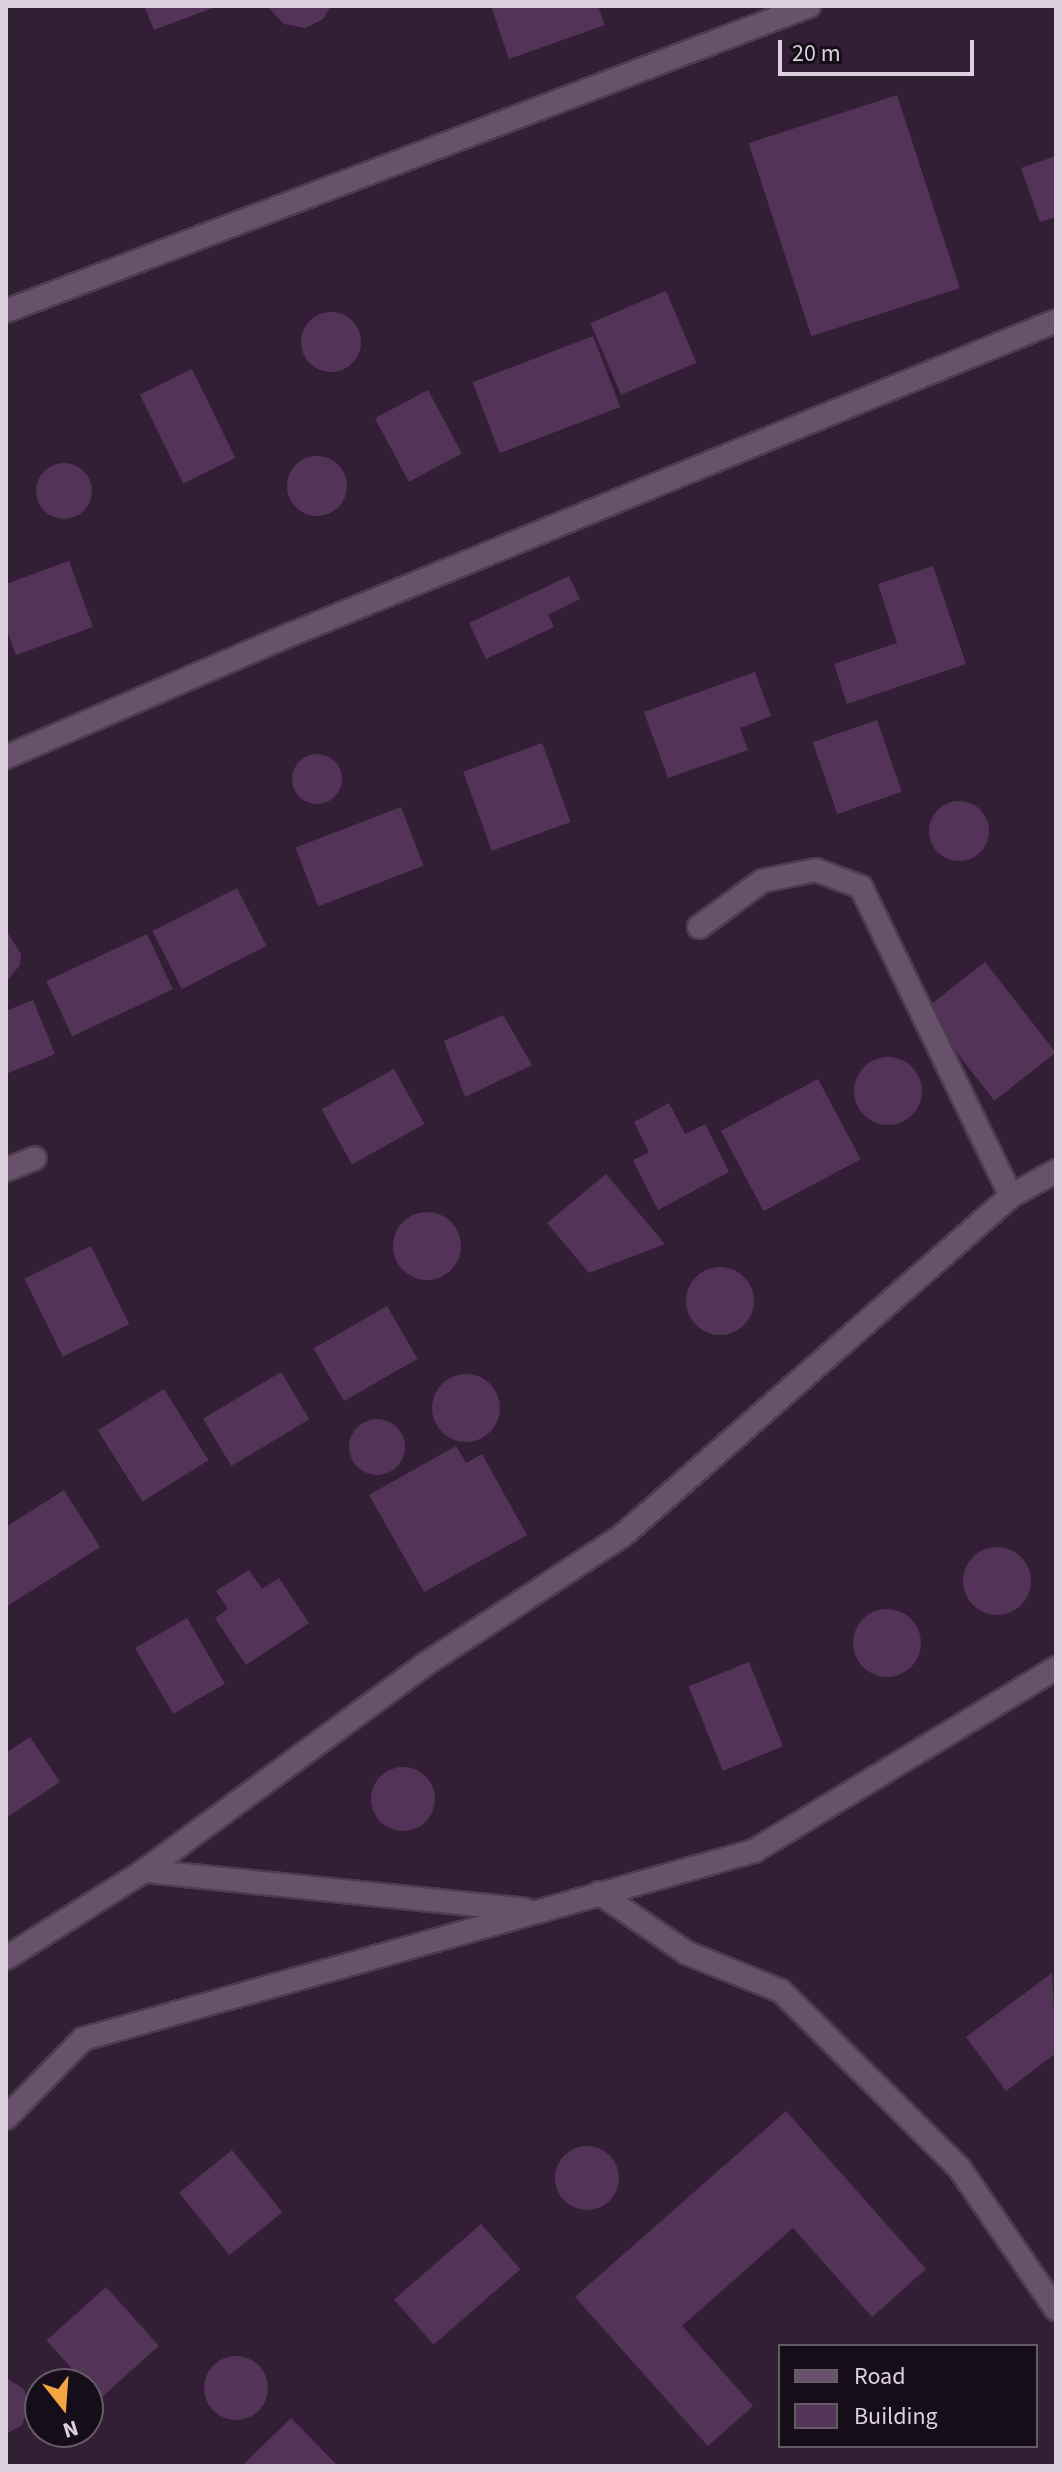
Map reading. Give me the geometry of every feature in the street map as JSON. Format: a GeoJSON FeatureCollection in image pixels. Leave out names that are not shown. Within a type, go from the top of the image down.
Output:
{"type":"FeatureCollection","features":[{"type":"Feature","properties":{"kind":"street"},"geometry":{"type":"LineString","coordinates":[[6,311],[809,6]]}},
{"type":"Feature","properties":{"kind":"street"},"geometry":{"type":"LineString","coordinates":[[6,757],[292,634],[1056,321]]}},
{"type":"Feature","properties":{"kind":"street"},"geometry":{"type":"LineString","coordinates":[[699,927],[762,881],[816,870],[861,887],[1011,1196]]}},
{"type":"Feature","properties":{"kind":"street"},"geometry":{"type":"LineString","coordinates":[[6,1170],[35,1158]]}},
{"type":"Feature","properties":{"kind":"street"},"geometry":{"type":"LineString","coordinates":[[6,1958],[144,1871],[424,1665],[622,1536],[1011,1196],[1056,1171]]}},
{"type":"Feature","properties":{"kind":"street"},"geometry":{"type":"LineString","coordinates":[[6,2118],[83,2039],[754,1851],[1056,1668]]}},
{"type":"Feature","properties":{"kind":"street"},"geometry":{"type":"LineString","coordinates":[[144,1871],[536,1911]]}},
{"type":"Feature","properties":{"kind":"street"},"geometry":{"type":"LineString","coordinates":[[599,1893],[687,1953],[781,1991],[960,2169],[1056,2309]]}},
{"type":"Feature","properties":{"kind":"building"},"geometry":{"type":"Polygon","coordinates":[[[144,6],[218,6],[154,30],[144,6]]]}},
{"type":"Feature","properties":{"kind":"building"},"geometry":{"type":"Polygon","coordinates":[[[267,6],[331,6],[323,19],[305,28],[284,24],[267,6]]]}},
{"type":"Feature","properties":{"kind":"building"},"geometry":{"type":"Polygon","coordinates":[[[491,6],[598,6],[605,25],[509,59],[491,6]]]}},
{"type":"Feature","properties":{"kind":"building"},"geometry":{"type":"Polygon","coordinates":[[[897,95],[960,288],[811,336],[749,143],[897,95]]]}},
{"type":"Feature","properties":{"kind":"building"},"geometry":{"type":"Polygon","coordinates":[[[1056,156],[1056,217],[1040,222],[1021,168],[1056,156]]]}},
{"type":"Feature","properties":{"kind":"building"},"geometry":{"type":"Polygon","coordinates":[[[666,291],[696,363],[621,395],[591,323],[666,291]]]}},
{"type":"Feature","properties":{"kind":"building"},"geometry":{"type":"Polygon","coordinates":[[[331,312],[352,321],[361,342],[352,363],[331,372],[310,363],[301,342],[310,321],[331,312]]]}},
{"type":"Feature","properties":{"kind":"building"},"geometry":{"type":"Polygon","coordinates":[[[593,336],[620,407],[500,453],[473,382],[593,336]]]}},
{"type":"Feature","properties":{"kind":"building"},"geometry":{"type":"Polygon","coordinates":[[[192,369],[235,458],[183,483],[140,394],[192,369]]]}},
{"type":"Feature","properties":{"kind":"building"},"geometry":{"type":"Polygon","coordinates":[[[428,390],[462,454],[409,482],[375,418],[428,390]]]}},
{"type":"Feature","properties":{"kind":"building"},"geometry":{"type":"Polygon","coordinates":[[[317,456],[328,458],[338,465],[345,475],[345,497],[338,507],[328,514],[317,516],[306,514],[296,507],[289,497],[287,486],[289,475],[296,465],[306,458],[317,456]]]}},
{"type":"Feature","properties":{"kind":"building"},"geometry":{"type":"Polygon","coordinates":[[[64,463],[84,471],[92,491],[84,511],[64,519],[44,511],[36,491],[44,471],[64,463]]]}},
{"type":"Feature","properties":{"kind":"building"},"geometry":{"type":"Polygon","coordinates":[[[69,561],[93,627],[16,655],[6,628],[6,584],[69,561]]]}},
{"type":"Feature","properties":{"kind":"building"},"geometry":{"type":"Polygon","coordinates":[[[933,566],[966,664],[847,704],[834,664],[897,643],[878,584],[933,566]]]}},
{"type":"Feature","properties":{"kind":"building"},"geometry":{"type":"Polygon","coordinates":[[[569,576],[580,599],[548,615],[554,627],[486,659],[469,623],[569,576]]]}},
{"type":"Feature","properties":{"kind":"building"},"geometry":{"type":"Polygon","coordinates":[[[755,672],[771,716],[740,728],[748,750],[668,778],[644,712],[755,672]]]}},
{"type":"Feature","properties":{"kind":"building"},"geometry":{"type":"Polygon","coordinates":[[[877,720],[902,792],[837,814],[813,742],[877,720]]]}},
{"type":"Feature","properties":{"kind":"building"},"geometry":{"type":"Polygon","coordinates":[[[542,743],[571,822],[492,851],[463,772],[542,743]]]}},
{"type":"Feature","properties":{"kind":"building"},"geometry":{"type":"Polygon","coordinates":[[[317,754],[334,762],[342,779],[334,796],[317,804],[300,796],[292,779],[300,762],[317,754]]]}},
{"type":"Feature","properties":{"kind":"building"},"geometry":{"type":"Polygon","coordinates":[[[959,801],[980,810],[989,831],[980,852],[959,861],[938,852],[929,831],[938,810],[959,801]]]}},
{"type":"Feature","properties":{"kind":"building"},"geometry":{"type":"Polygon","coordinates":[[[401,807],[424,866],[318,906],[296,847],[401,807]]]}},
{"type":"Feature","properties":{"kind":"building"},"geometry":{"type":"Polygon","coordinates":[[[237,888],[267,946],[182,989],[152,931],[237,888]]]}},
{"type":"Feature","properties":{"kind":"building"},"geometry":{"type":"Polygon","coordinates":[[[6,930],[21,954],[20,965],[6,982],[6,930]]]}},
{"type":"Feature","properties":{"kind":"building"},"geometry":{"type":"Polygon","coordinates":[[[147,934],[173,989],[72,1036],[46,981],[147,934]]]}},
{"type":"Feature","properties":{"kind":"building"},"geometry":{"type":"Polygon","coordinates":[[[985,962],[1056,1053],[994,1101],[924,1010],[985,962]]]}},
{"type":"Feature","properties":{"kind":"building"},"geometry":{"type":"Polygon","coordinates":[[[33,1000],[55,1054],[6,1074],[6,1011],[33,1000]]]}},
{"type":"Feature","properties":{"kind":"building"},"geometry":{"type":"Polygon","coordinates":[[[503,1015],[532,1065],[465,1097],[444,1041],[503,1015]]]}},
{"type":"Feature","properties":{"kind":"building"},"geometry":{"type":"Polygon","coordinates":[[[888,1057],[912,1067],[922,1091],[912,1115],[888,1125],[864,1115],[854,1091],[864,1067],[888,1057]]]}},
{"type":"Feature","properties":{"kind":"building"},"geometry":{"type":"Polygon","coordinates":[[[394,1069],[425,1124],[352,1164],[321,1109],[394,1069]]]}},
{"type":"Feature","properties":{"kind":"building"},"geometry":{"type":"Polygon","coordinates":[[[818,1079],[861,1159],[764,1211],[721,1131],[818,1079]]]}},
{"type":"Feature","properties":{"kind":"building"},"geometry":{"type":"Polygon","coordinates":[[[669,1103],[685,1134],[705,1124],[729,1172],[658,1210],[633,1160],[649,1152],[634,1122],[669,1103]]]}},
{"type":"Feature","properties":{"kind":"building"},"geometry":{"type":"Polygon","coordinates":[[[606,1174],[665,1244],[589,1273],[547,1223],[606,1174]]]}},
{"type":"Feature","properties":{"kind":"building"},"geometry":{"type":"Polygon","coordinates":[[[427,1212],[451,1222],[461,1246],[451,1270],[427,1280],[403,1270],[393,1246],[403,1222],[427,1212]]]}},
{"type":"Feature","properties":{"kind":"building"},"geometry":{"type":"Polygon","coordinates":[[[91,1246],[129,1324],[63,1357],[24,1278],[91,1246]]]}},
{"type":"Feature","properties":{"kind":"building"},"geometry":{"type":"Polygon","coordinates":[[[720,1267],[744,1277],[754,1301],[744,1325],[720,1335],[696,1325],[686,1301],[696,1277],[720,1267]]]}},
{"type":"Feature","properties":{"kind":"building"},"geometry":{"type":"Polygon","coordinates":[[[387,1306],[418,1359],[344,1401],[313,1348],[387,1306]]]}},
{"type":"Feature","properties":{"kind":"building"},"geometry":{"type":"Polygon","coordinates":[[[281,1372],[309,1419],[231,1466],[203,1419],[281,1372]]]}},
{"type":"Feature","properties":{"kind":"building"},"geometry":{"type":"Polygon","coordinates":[[[466,1374],[490,1384],[500,1408],[490,1432],[466,1442],[442,1432],[432,1408],[442,1384],[466,1374]]]}},
{"type":"Feature","properties":{"kind":"building"},"geometry":{"type":"Polygon","coordinates":[[[164,1389],[209,1460],[142,1502],[98,1430],[164,1389]]]}},
{"type":"Feature","properties":{"kind":"building"},"geometry":{"type":"Polygon","coordinates":[[[377,1419],[397,1427],[405,1447],[397,1467],[377,1475],[357,1467],[349,1447],[357,1427],[377,1419]]]}},
{"type":"Feature","properties":{"kind":"building"},"geometry":{"type":"Polygon","coordinates":[[[456,1446],[466,1463],[482,1454],[527,1535],[424,1592],[369,1495],[456,1446]]]}},
{"type":"Feature","properties":{"kind":"building"},"geometry":{"type":"Polygon","coordinates":[[[64,1490],[100,1547],[6,1607],[6,1527],[64,1490]]]}},
{"type":"Feature","properties":{"kind":"building"},"geometry":{"type":"Polygon","coordinates":[[[997,1547],[1010,1549],[1021,1557],[1029,1568],[1029,1594],[1021,1605],[1010,1613],[997,1615],[984,1613],[973,1605],[965,1594],[963,1581],[965,1568],[973,1557],[984,1549],[997,1547]]]}},
{"type":"Feature","properties":{"kind":"building"},"geometry":{"type":"Polygon","coordinates":[[[249,1570],[262,1589],[279,1578],[309,1623],[246,1665],[215,1618],[228,1609],[216,1591],[249,1570]]]}},
{"type":"Feature","properties":{"kind":"building"},"geometry":{"type":"Polygon","coordinates":[[[887,1609],[911,1619],[921,1643],[911,1667],[887,1677],[863,1667],[853,1643],[863,1619],[887,1609]]]}},
{"type":"Feature","properties":{"kind":"building"},"geometry":{"type":"Polygon","coordinates":[[[187,1618],[225,1684],[173,1714],[135,1648],[187,1618]]]}},
{"type":"Feature","properties":{"kind":"building"},"geometry":{"type":"Polygon","coordinates":[[[749,1662],[783,1746],[723,1771],[689,1686],[749,1662]]]}},
{"type":"Feature","properties":{"kind":"building"},"geometry":{"type":"Polygon","coordinates":[[[30,1737],[60,1782],[6,1818],[6,1753],[30,1737]]]}},
{"type":"Feature","properties":{"kind":"building"},"geometry":{"type":"Polygon","coordinates":[[[403,1767],[426,1776],[435,1799],[426,1822],[403,1831],[380,1822],[371,1799],[380,1776],[403,1767]]]}},
{"type":"Feature","properties":{"kind":"building"},"geometry":{"type":"Polygon","coordinates":[[[1052,1973],[1056,2053],[1006,2091],[966,2037],[1052,1973]]]}},
{"type":"Feature","properties":{"kind":"building"},"geometry":{"type":"Polygon","coordinates":[[[786,2111],[926,2269],[872,2317],[793,2228],[682,2326],[753,2406],[708,2446],[575,2297],[786,2111]]]}},
{"type":"Feature","properties":{"kind":"building"},"geometry":{"type":"Polygon","coordinates":[[[581,2146],[593,2146],[610,2155],[617,2166],[617,2190],[610,2201],[593,2210],[581,2210],[569,2205],[560,2196],[555,2184],[555,2172],[560,2160],[569,2151],[581,2146]]]}},
{"type":"Feature","properties":{"kind":"building"},"geometry":{"type":"Polygon","coordinates":[[[232,2150],[282,2212],[229,2255],[179,2193],[232,2150]]]}},
{"type":"Feature","properties":{"kind":"building"},"geometry":{"type":"Polygon","coordinates":[[[481,2224],[520,2269],[434,2345],[394,2299],[481,2224]]]}},
{"type":"Feature","properties":{"kind":"building"},"geometry":{"type":"Polygon","coordinates":[[[106,2287],[159,2346],[104,2395],[104,2368],[71,2368],[47,2341],[106,2287]]]}},
{"type":"Feature","properties":{"kind":"building"},"geometry":{"type":"Polygon","coordinates":[[[236,2356],[259,2365],[268,2388],[259,2411],[236,2420],[213,2411],[204,2388],[213,2365],[236,2356]]]}},
{"type":"Feature","properties":{"kind":"building"},"geometry":{"type":"Polygon","coordinates":[[[6,2378],[24,2389],[24,2420],[22,2425],[6,2434],[6,2378]]]}},
{"type":"Feature","properties":{"kind":"building"},"geometry":{"type":"Polygon","coordinates":[[[291,2418],[338,2466],[242,2466],[291,2418]]]}}]}
